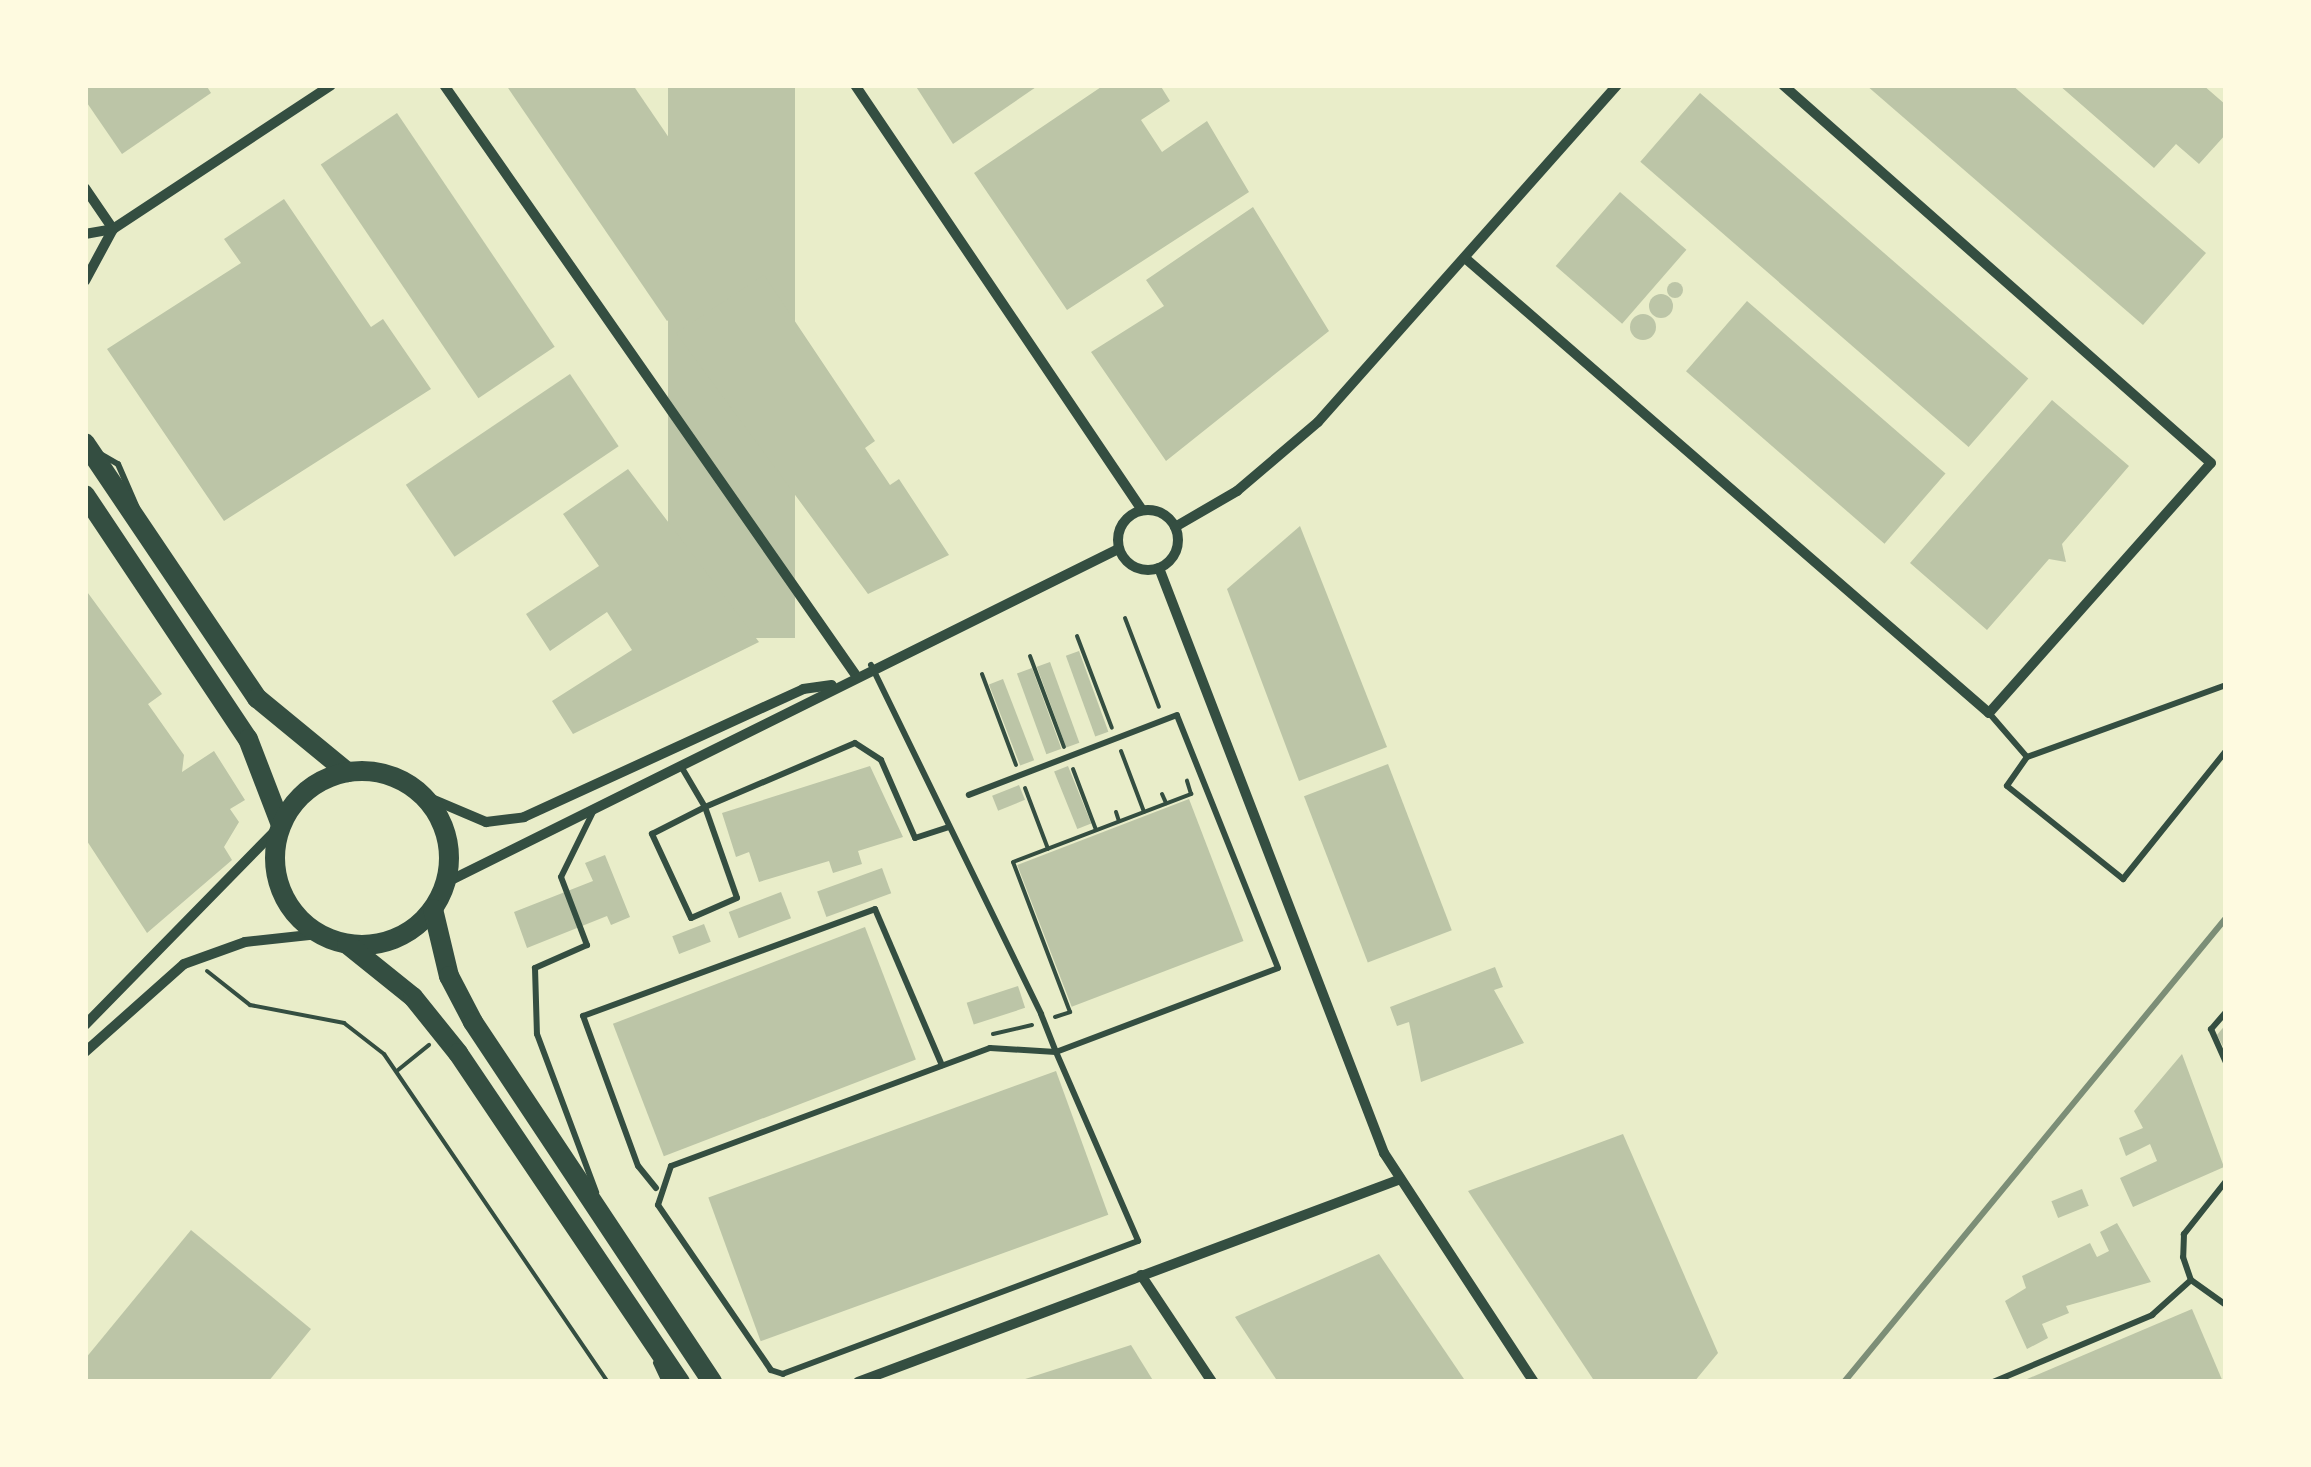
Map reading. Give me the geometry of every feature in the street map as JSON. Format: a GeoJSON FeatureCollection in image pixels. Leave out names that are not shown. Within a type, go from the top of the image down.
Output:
{"type":"FeatureCollection","features":[{"type":"Feature","properties":{"kind":"highway"},"geometry":{"type":"LineString","coordinates":[[87,444],[257,698],[347,772]]}},
{"type":"Feature","properties":{"kind":"highway"},"geometry":{"type":"LineString","coordinates":[[85,495],[248,739],[281,825],[280,889],[319,934],[347,944],[413,997],[458,1053],[680,1382]]}},
{"type":"Feature","properties":{"kind":"highway"},"geometry":{"type":"LineString","coordinates":[[281,825],[313,786],[347,772],[386,775],[420,794],[443,826],[445,884],[433,909],[399,937],[347,944]]}},
{"type":"Feature","properties":{"kind":"highway"},"geometry":{"type":"LineString","coordinates":[[433,909],[449,976],[473,1022],[712,1382]]}},
{"type":"Feature","properties":{"kind":"street"},"geometry":{"type":"LineString","coordinates":[[85,234],[113,229],[331,85]]}},
{"type":"Feature","properties":{"kind":"street"},"geometry":{"type":"LineString","coordinates":[[444,85],[855,674]]}},
{"type":"Feature","properties":{"kind":"street"},"geometry":{"type":"LineString","coordinates":[[855,85],[1142,510],[1175,528]]}},
{"type":"Feature","properties":{"kind":"street"},"geometry":{"type":"LineString","coordinates":[[1175,528],[1237,491],[1318,422],[1617,85]]}},
{"type":"Feature","properties":{"kind":"street"},"geometry":{"type":"LineString","coordinates":[[1465,258],[1989,714],[2211,463],[1783,85]]}},
{"type":"Feature","properties":{"kind":"street"},"geometry":{"type":"LineString","coordinates":[[85,188],[113,229]]}},
{"type":"Feature","properties":{"kind":"street"},"geometry":{"type":"LineString","coordinates":[[85,281],[113,229]]}},
{"type":"Feature","properties":{"kind":"street"},"geometry":{"type":"LineString","coordinates":[[1142,510],[1119,528],[1118,549],[1130,565],[1159,568]]}},
{"type":"Feature","properties":{"kind":"street"},"geometry":{"type":"LineString","coordinates":[[1159,568],[1176,551],[1175,528]]}},
{"type":"Feature","properties":{"kind":"street"},"geometry":{"type":"LineString","coordinates":[[420,794],[486,822],[524,817],[804,689],[832,685],[1118,549]]}},
{"type":"Feature","properties":{"kind":"street"},"geometry":{"type":"LineString","coordinates":[[1159,568],[1398,1180],[1534,1382]]}},
{"type":"Feature","properties":{"kind":"street"},"geometry":{"type":"LineString","coordinates":[[445,884],[813,704],[832,685]]}},
{"type":"Feature","properties":{"kind":"street"},"geometry":{"type":"LineString","coordinates":[[85,1024],[281,825]]}},
{"type":"Feature","properties":{"kind":"street"},"geometry":{"type":"LineString","coordinates":[[85,1052],[184,964],[245,942],[319,934]]}},
{"type":"Feature","properties":{"kind":"street"},"geometry":{"type":"LineString","coordinates":[[858,1382],[1398,1180]]}},
{"type":"Feature","properties":{"kind":"street"},"geometry":{"type":"LineString","coordinates":[[1140,1275],[1212,1382]]}},
{"type":"Feature","properties":{"kind":"lane"},"geometry":{"type":"LineString","coordinates":[[871,666],[1044,1022],[1138,1241],[783,1374],[757,1359],[658,1205],[657,1189],[638,1166],[583,1016],[874,909],[942,1066]]}},
{"type":"Feature","properties":{"kind":"lane"},"geometry":{"type":"LineString","coordinates":[[2226,685],[2027,757],[2007,786],[2123,879],[2226,752]]}},
{"type":"Feature","properties":{"kind":"lane"},"geometry":{"type":"LineString","coordinates":[[1989,714],[2027,757]]}},
{"type":"Feature","properties":{"kind":"lane"},"geometry":{"type":"LineString","coordinates":[[657,1189],[672,1166],[990,1048],[1056,1052],[1278,968],[1177,715],[969,795]]}},
{"type":"Feature","properties":{"kind":"lane"},"geometry":{"type":"LineString","coordinates":[[682,768],[705,806],[737,898],[691,918],[652,834],[705,806],[855,743],[882,760],[916,838],[950,826]]}},
{"type":"Feature","properties":{"kind":"lane"},"geometry":{"type":"LineString","coordinates":[[593,811],[560,877],[588,945],[535,968],[537,1034],[621,1248]]}},
{"type":"Feature","properties":{"kind":"lane"},"geometry":{"type":"LineString","coordinates":[[2226,1012],[2211,1030],[2226,1062]]}},
{"type":"Feature","properties":{"kind":"lane"},"geometry":{"type":"LineString","coordinates":[[2226,1180],[2184,1234],[2191,1280],[2226,1305]]}},
{"type":"Feature","properties":{"kind":"lane"},"geometry":{"type":"LineString","coordinates":[[1992,1382],[2152,1315],[2191,1280]]}},
{"type":"Feature","properties":{"kind":"lane"},"geometry":{"type":"LineString","coordinates":[[624,1299],[665,1382]]}},
{"type":"Feature","properties":{"kind":"path"},"geometry":{"type":"LineString","coordinates":[[1125,618],[1164,720]]}},
{"type":"Feature","properties":{"kind":"path"},"geometry":{"type":"LineString","coordinates":[[987,1036],[1070,1012],[1013,862],[1191,794],[1184,775]]}},
{"type":"Feature","properties":{"kind":"path"},"geometry":{"type":"LineString","coordinates":[[1162,794],[1166,804]]}},
{"type":"Feature","properties":{"kind":"path"},"geometry":{"type":"LineString","coordinates":[[1116,812],[1119,821]]}},
{"type":"Feature","properties":{"kind":"path"},"geometry":{"type":"LineString","coordinates":[[1068,831],[1072,840]]}},
{"type":"Feature","properties":{"kind":"path"},"geometry":{"type":"LineString","coordinates":[[204,968],[250,1006],[344,1024],[398,1070],[608,1382]]}},
{"type":"Feature","properties":{"kind":"path"},"geometry":{"type":"LineString","coordinates":[[398,1070],[429,1045]]}},
{"type":"Feature","properties":{"kind":"building"},"geometry":{"type":"Polygon","coordinates":[[[85,85],[206,85],[211,93],[122,154],[85,100],[85,85]]]}},
{"type":"Feature","properties":{"kind":"building"},"geometry":{"type":"Polygon","coordinates":[[[506,85],[633,85],[753,261],[667,321],[506,85]]]}},
{"type":"Feature","properties":{"kind":"building"},"geometry":{"type":"Polygon","coordinates":[[[668,85],[795,85],[795,638],[668,638],[668,85]]]}},
{"type":"Feature","properties":{"kind":"building"},"geometry":{"type":"Polygon","coordinates":[[[915,85],[1039,85],[953,144],[915,85]]]}},
{"type":"Feature","properties":{"kind":"building"},"geometry":{"type":"Polygon","coordinates":[[[1104,85],[1160,85],[1170,101],[1141,120],[1162,152],[1207,121],[1249,192],[1067,310],[974,173],[1104,85]]]}},
{"type":"Feature","properties":{"kind":"building"},"geometry":{"type":"Polygon","coordinates":[[[1866,85],[2012,85],[2206,253],[2143,325],[1866,85]]]}},
{"type":"Feature","properties":{"kind":"building"},"geometry":{"type":"Polygon","coordinates":[[[2059,85],[2203,85],[2226,105],[2226,134],[2199,164],[2176,144],[2154,168],[2059,85]]]}},
{"type":"Feature","properties":{"kind":"building"},"geometry":{"type":"Polygon","coordinates":[[[1700,93],[2028,378],[1969,447],[1640,162],[1700,93]]]}},
{"type":"Feature","properties":{"kind":"building"},"geometry":{"type":"Polygon","coordinates":[[[397,113],[555,347],[478,398],[321,164],[397,113]]]}},
{"type":"Feature","properties":{"kind":"building"},"geometry":{"type":"Polygon","coordinates":[[[1620,192],[1686,250],[1622,324],[1556,266],[1620,192]]]}},
{"type":"Feature","properties":{"kind":"building"},"geometry":{"type":"Polygon","coordinates":[[[284,199],[371,327],[383,319],[431,389],[224,521],[107,349],[241,263],[224,239],[284,199]]]}},
{"type":"Feature","properties":{"kind":"building"},"geometry":{"type":"Polygon","coordinates":[[[1253,207],[1329,331],[1166,461],[1091,352],[1164,306],[1146,280],[1253,207]]]}},
{"type":"Feature","properties":{"kind":"building"},"geometry":{"type":"Polygon","coordinates":[[[764,275],[875,441],[865,448],[890,485],[899,479],[949,555],[868,594],[676,333],[764,275]]]}},
{"type":"Feature","properties":{"kind":"building"},"geometry":{"type":"Polygon","coordinates":[[[1675,282],[1683,290],[1675,298],[1667,290],[1675,282]]]}},
{"type":"Feature","properties":{"kind":"building"},"geometry":{"type":"Polygon","coordinates":[[[1661,294],[1673,306],[1661,318],[1649,306],[1661,294]]]}},
{"type":"Feature","properties":{"kind":"building"},"geometry":{"type":"Polygon","coordinates":[[[1747,301],[1945,474],[1884,544],[1686,371],[1747,301]]]}},
{"type":"Feature","properties":{"kind":"building"},"geometry":{"type":"Polygon","coordinates":[[[1643,314],[1652,318],[1656,327],[1652,336],[1643,340],[1634,336],[1630,327],[1634,318],[1643,314]]]}},
{"type":"Feature","properties":{"kind":"building"},"geometry":{"type":"Polygon","coordinates":[[[570,374],[619,446],[455,557],[406,485],[570,374]]]}},
{"type":"Feature","properties":{"kind":"building"},"geometry":{"type":"Polygon","coordinates":[[[2052,400],[2129,466],[2062,544],[2066,562],[2049,559],[1987,630],[1910,563],[2052,400]]]}},
{"type":"Feature","properties":{"kind":"building"},"geometry":{"type":"Polygon","coordinates":[[[628,469],[759,642],[573,734],[552,701],[632,650],[607,612],[550,651],[526,614],[599,566],[563,514],[628,469]]]}},
{"type":"Feature","properties":{"kind":"building"},"geometry":{"type":"Polygon","coordinates":[[[1300,526],[1387,747],[1299,781],[1227,589],[1300,526]]]}},
{"type":"Feature","properties":{"kind":"building"},"geometry":{"type":"Polygon","coordinates":[[[85,589],[162,694],[148,704],[184,755],[182,772],[214,751],[245,800],[230,809],[239,822],[224,847],[232,860],[147,933],[85,838],[85,589]]]}},
{"type":"Feature","properties":{"kind":"building"},"geometry":{"type":"Polygon","coordinates":[[[1079,651],[1108,732],[1095,737],[1066,656],[1079,651]]]}},
{"type":"Feature","properties":{"kind":"building"},"geometry":{"type":"Polygon","coordinates":[[[1050,662],[1079,743],[1066,748],[1037,667],[1050,662]]]}},
{"type":"Feature","properties":{"kind":"building"},"geometry":{"type":"Polygon","coordinates":[[[1032,668],[1061,749],[1046,754],[1017,673],[1032,668]]]}},
{"type":"Feature","properties":{"kind":"building"},"geometry":{"type":"Polygon","coordinates":[[[1003,679],[1034,760],[1020,766],[989,684],[1003,679]]]}},
{"type":"Feature","properties":{"kind":"building"},"geometry":{"type":"Polygon","coordinates":[[[1388,764],[1452,930],[1368,962],[1304,796],[1388,764]]]}},
{"type":"Feature","properties":{"kind":"building"},"geometry":{"type":"Polygon","coordinates":[[[870,766],[903,837],[858,851],[862,864],[833,873],[829,861],[759,882],[749,852],[736,857],[722,813],[870,766]]]}},
{"type":"Feature","properties":{"kind":"building"},"geometry":{"type":"Polygon","coordinates":[[[1068,766],[1091,823],[1077,829],[1054,772],[1068,766]]]}},
{"type":"Feature","properties":{"kind":"building"},"geometry":{"type":"Polygon","coordinates":[[[1019,785],[1025,800],[998,811],[992,796],[1019,785]]]}},
{"type":"Feature","properties":{"kind":"building"},"geometry":{"type":"Polygon","coordinates":[[[1189,799],[1243,941],[1072,1007],[1017,865],[1189,799]]]}},
{"type":"Feature","properties":{"kind":"building"},"geometry":{"type":"Polygon","coordinates":[[[605,855],[630,917],[611,925],[607,916],[527,948],[514,912],[593,881],[585,863],[605,855]]]}},
{"type":"Feature","properties":{"kind":"building"},"geometry":{"type":"Polygon","coordinates":[[[882,868],[891,893],[826,917],[817,892],[882,868]]]}},
{"type":"Feature","properties":{"kind":"building"},"geometry":{"type":"Polygon","coordinates":[[[781,892],[791,918],[739,938],[729,912],[781,892]]]}},
{"type":"Feature","properties":{"kind":"building"},"geometry":{"type":"Polygon","coordinates":[[[704,924],[711,942],[679,954],[672,936],[704,924]]]}},
{"type":"Feature","properties":{"kind":"building"},"geometry":{"type":"Polygon","coordinates":[[[865,927],[916,1060],[664,1156],[613,1024],[865,927]]]}},
{"type":"Feature","properties":{"kind":"building"},"geometry":{"type":"Polygon","coordinates":[[[1495,967],[1503,987],[1494,990],[1524,1043],[1421,1082],[1409,1022],[1397,1026],[1390,1007],[1495,967]]]}},
{"type":"Feature","properties":{"kind":"building"},"geometry":{"type":"Polygon","coordinates":[[[1018,986],[1025,1008],[974,1025],[967,1003],[1018,986]]]}},
{"type":"Feature","properties":{"kind":"building"},"geometry":{"type":"Polygon","coordinates":[[[2226,1024],[2226,1052],[2217,1035],[2226,1024]]]}},
{"type":"Feature","properties":{"kind":"building"},"geometry":{"type":"Polygon","coordinates":[[[2182,1054],[2224,1167],[2133,1207],[2120,1178],[2157,1161],[2150,1144],[2126,1156],[2119,1138],[2143,1128],[2134,1111],[2182,1054]]]}},
{"type":"Feature","properties":{"kind":"building"},"geometry":{"type":"Polygon","coordinates":[[[1056,1071],[1108,1215],[761,1341],[708,1198],[1056,1071]]]}},
{"type":"Feature","properties":{"kind":"building"},"geometry":{"type":"Polygon","coordinates":[[[1623,1134],[1718,1353],[1694,1382],[1595,1382],[1468,1191],[1623,1134]]]}},
{"type":"Feature","properties":{"kind":"building"},"geometry":{"type":"Polygon","coordinates":[[[2082,1189],[2089,1206],[2058,1218],[2051,1201],[2082,1189]]]}},
{"type":"Feature","properties":{"kind":"building"},"geometry":{"type":"Polygon","coordinates":[[[2117,1223],[2151,1282],[2066,1306],[2069,1313],[2042,1324],[2048,1338],[2027,1349],[2005,1301],[2026,1288],[2022,1276],[2090,1243],[2097,1257],[2109,1251],[2100,1232],[2117,1223]]]}},
{"type":"Feature","properties":{"kind":"building"},"geometry":{"type":"Polygon","coordinates":[[[191,1230],[311,1329],[268,1382],[85,1382],[85,1359],[191,1230]]]}},
{"type":"Feature","properties":{"kind":"building"},"geometry":{"type":"Polygon","coordinates":[[[1379,1254],[1466,1382],[1278,1382],[1235,1317],[1379,1254]]]}},
{"type":"Feature","properties":{"kind":"building"},"geometry":{"type":"Polygon","coordinates":[[[2192,1309],[2223,1382],[2020,1382],[2192,1309]]]}},
{"type":"Feature","properties":{"kind":"building"},"geometry":{"type":"Polygon","coordinates":[[[1131,1345],[1154,1382],[1019,1382],[1019,1381],[1131,1345]]]}},
{"type":"Feature","properties":{"kind":"railway"},"geometry":{"type":"LineString","coordinates":[[1844,1382],[2226,918]]}}]}
